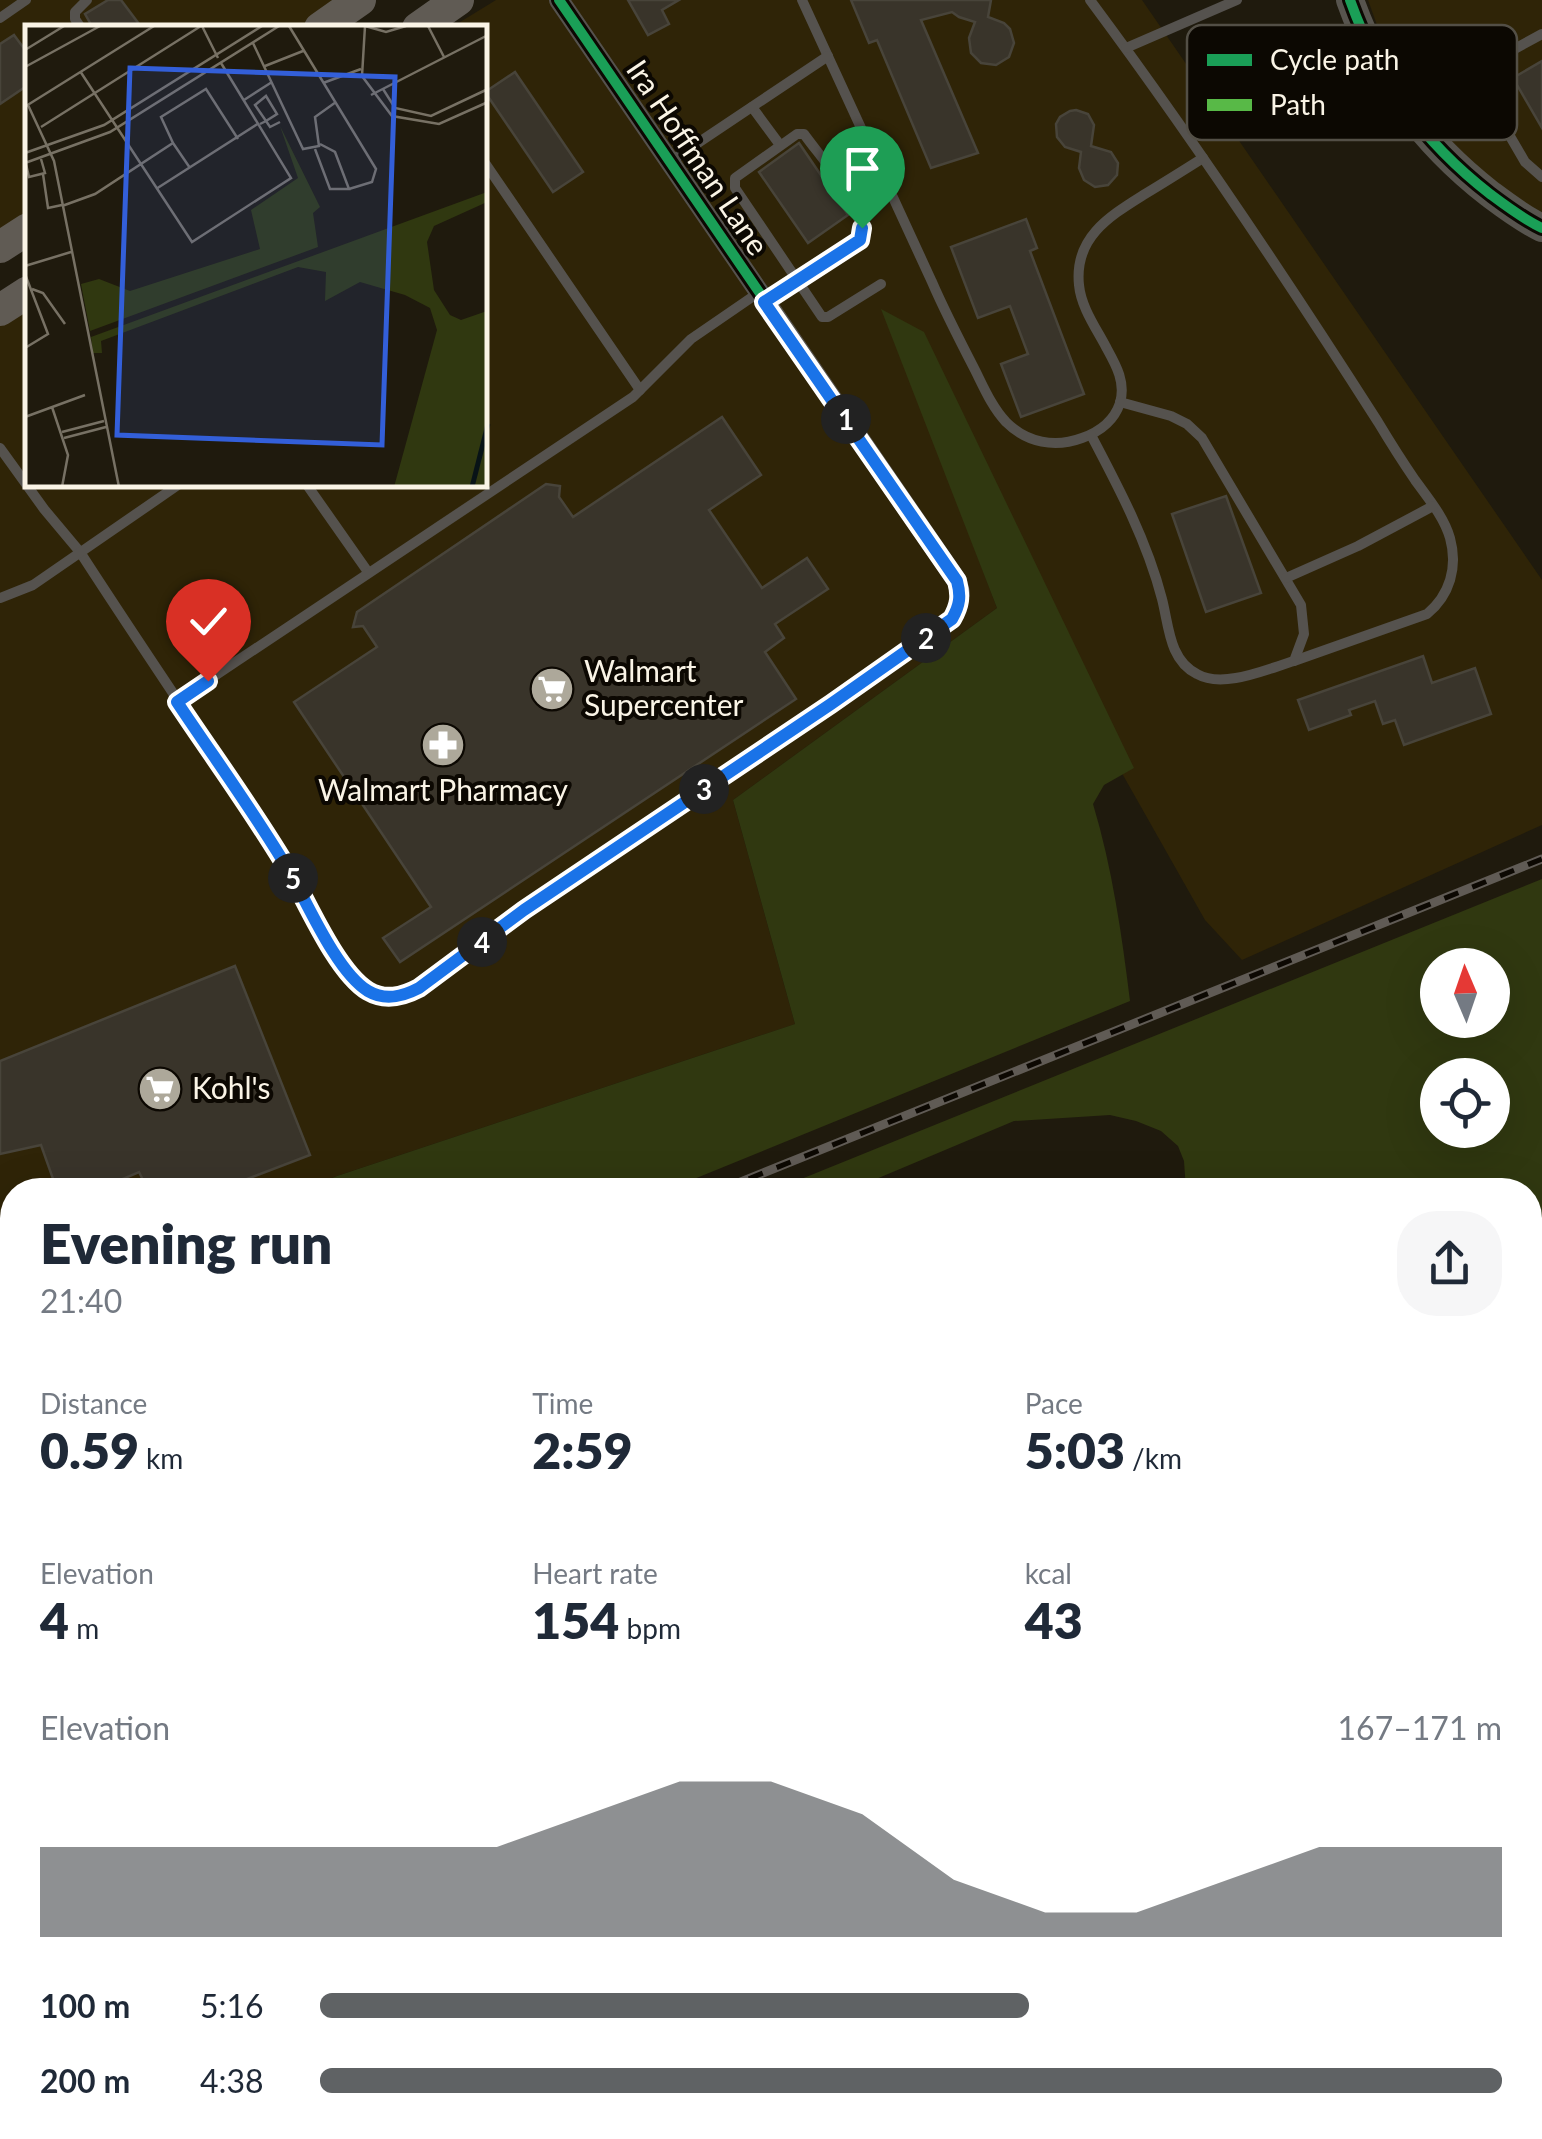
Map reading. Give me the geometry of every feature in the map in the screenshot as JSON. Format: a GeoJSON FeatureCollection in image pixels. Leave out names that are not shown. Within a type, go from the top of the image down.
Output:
{"type":"FeatureCollection","features":[{"type":"Feature","properties":{"kind":"main road"},"geometry":{"type":"LineString","coordinates":[[324,25],[360,0]]}},
{"type":"Feature","properties":{"kind":"main road"},"geometry":{"type":"LineString","coordinates":[[422,25],[458,0]]}},
{"type":"Feature","properties":{"kind":"main road"},"geometry":{"type":"LineString","coordinates":[[0,247],[25,231]]}},
{"type":"Feature","properties":{"kind":"main road"},"geometry":{"type":"LineString","coordinates":[[0,310],[25,294]]}},
{"type":"Feature","properties":{"kind":"street","name":"Ira Hoffman Lane"},"geometry":{"type":"LineString","coordinates":[[560,0],[957,581],[960,593]]}},
{"type":"Feature","properties":{"kind":"street"},"geometry":{"type":"LineString","coordinates":[[1350,0],[1360,25]]}},
{"type":"Feature","properties":{"kind":"street"},"geometry":{"type":"LineString","coordinates":[[1429,140],[1465,174],[1542,228]]}},
{"type":"Feature","properties":{"kind":"lane"},"geometry":{"type":"LineString","coordinates":[[0,18],[26,0]]}},
{"type":"Feature","properties":{"kind":"lane"},"geometry":{"type":"LineString","coordinates":[[79,25],[75,12],[87,0]]}},
{"type":"Feature","properties":{"kind":"lane"},"geometry":{"type":"LineString","coordinates":[[802,0],[951,324],[996,410],[1008,424],[1038,442],[1057,444],[1092,435],[1114,416],[1120,402],[1119,370],[1079,287],[1079,266],[1085,246],[1103,222],[1203,158]]}},
{"type":"Feature","properties":{"kind":"lane"},"geometry":{"type":"LineString","coordinates":[[1090,0],[1187,135]]}},
{"type":"Feature","properties":{"kind":"lane"},"geometry":{"type":"LineString","coordinates":[[1126,48],[1237,0]]}},
{"type":"Feature","properties":{"kind":"lane"},"geometry":{"type":"LineString","coordinates":[[1517,47],[1542,34]]}},
{"type":"Feature","properties":{"kind":"lane"},"geometry":{"type":"LineString","coordinates":[[671,161],[828,56]]}},
{"type":"Feature","properties":{"kind":"lane"},"geometry":{"type":"LineString","coordinates":[[752,107],[780,146]]}},
{"type":"Feature","properties":{"kind":"lane"},"geometry":{"type":"LineString","coordinates":[[177,702],[640,390],[691,339],[798,281],[860,240],[862,228],[856,209],[804,134],[797,134],[734,178],[735,188],[798,281],[822,317],[881,284]]}},
{"type":"Feature","properties":{"kind":"lane"},"geometry":{"type":"LineString","coordinates":[[1092,435],[1147,551],[1173,646],[1185,666],[1197,675],[1226,680],[1294,661],[1419,618],[1439,604],[1447,592],[1453,554],[1444,522],[1278,265],[1190,140]]}},
{"type":"Feature","properties":{"kind":"lane"},"geometry":{"type":"LineString","coordinates":[[1512,140],[1525,162],[1542,177]]}},
{"type":"Feature","properties":{"kind":"lane"},"geometry":{"type":"LineString","coordinates":[[488,167],[640,390]]}},
{"type":"Feature","properties":{"kind":"lane"},"geometry":{"type":"LineString","coordinates":[[1120,402],[1172,416],[1202,438],[1301,606],[1304,634],[1294,661]]}},
{"type":"Feature","properties":{"kind":"lane"},"geometry":{"type":"LineString","coordinates":[[0,448],[25,483]]}},
{"type":"Feature","properties":{"kind":"lane"},"geometry":{"type":"LineString","coordinates":[[28,488],[80,552],[291,874],[322,934],[355,980],[378,996],[406,995],[419,988],[524,910],[831,704],[952,619],[960,593]]}},
{"type":"Feature","properties":{"kind":"lane"},"geometry":{"type":"LineString","coordinates":[[0,598],[33,586],[174,488]]}},
{"type":"Feature","properties":{"kind":"lane"},"geometry":{"type":"LineString","coordinates":[[309,488],[368,572]]}},
{"type":"Feature","properties":{"kind":"lane"},"geometry":{"type":"LineString","coordinates":[[1286,578],[1433,506]]}},
{"type":"Feature","properties":{"kind":"shaded area"},"geometry":{"type":"Polygon","coordinates":[[[0,0],[358,0],[321,25],[25,25],[25,226],[0,244],[0,0]]]}},
{"type":"Feature","properties":{"kind":"shaded area"},"geometry":{"type":"Polygon","coordinates":[[[496,0],[1142,0],[1187,65],[1187,140],[1239,140],[1542,580],[1542,825],[1242,960],[1205,920],[934,441],[997,608],[733,800],[795,1024],[332,1178],[0,1178],[0,312],[25,296],[25,488],[488,488],[488,25],[455,25],[496,0]]]}},
{"type":"Feature","properties":{"kind":"shaded area"},"geometry":{"type":"Polygon","coordinates":[[[1368,0],[1542,0],[1542,214],[1479,173],[1448,140],[1517,140],[1517,25],[1377,25],[1368,0]]]}},
{"type":"Feature","properties":{"kind":"green space"},"geometry":{"type":"Polygon","coordinates":[[[881,309],[924,332],[1134,768],[1104,785],[1093,804],[1116,901],[1130,1001],[696,1178],[332,1178],[795,1024],[733,800],[997,608],[881,309]]]}},
{"type":"Feature","properties":{"kind":"green space"},"geometry":{"type":"Polygon","coordinates":[[[1542,879],[1542,1178],[1185,1178],[1178,1146],[1161,1131],[1110,1115],[1014,1121],[879,1178],[804,1178],[1542,879]]]}},
{"type":"Feature","properties":{"kind":"building"},"geometry":{"type":"Polygon","coordinates":[[[108,0],[121,0],[140,25],[91,25],[85,14],[108,0]]]}},
{"type":"Feature","properties":{"kind":"building"},"geometry":{"type":"Polygon","coordinates":[[[628,0],[679,0],[662,10],[669,24],[648,35],[628,0]]]}},
{"type":"Feature","properties":{"kind":"building"},"geometry":{"type":"Polygon","coordinates":[[[851,0],[991,0],[988,17],[1010,29],[1014,43],[1009,57],[996,65],[981,63],[971,53],[969,38],[975,22],[952,12],[921,20],[978,153],[931,168],[877,40],[869,43],[851,0]]]}},
{"type":"Feature","properties":{"kind":"building"},"geometry":{"type":"Polygon","coordinates":[[[14,35],[25,50],[25,87],[0,104],[0,44],[14,35]]]}},
{"type":"Feature","properties":{"kind":"building"},"geometry":{"type":"Polygon","coordinates":[[[1542,61],[1542,128],[1517,85],[1517,76],[1542,61]]]}},
{"type":"Feature","properties":{"kind":"building"},"geometry":{"type":"Polygon","coordinates":[[[515,72],[583,172],[553,192],[488,96],[488,90],[515,72]]]}},
{"type":"Feature","properties":{"kind":"building"},"geometry":{"type":"Polygon","coordinates":[[[1076,110],[1088,114],[1094,125],[1091,146],[1111,152],[1118,163],[1117,175],[1108,185],[1095,187],[1084,180],[1079,168],[1081,152],[1065,147],[1057,137],[1060,117],[1076,110]]]}},
{"type":"Feature","properties":{"kind":"building"},"geometry":{"type":"Polygon","coordinates":[[[799,143],[848,215],[808,243],[759,172],[799,143]]]}},
{"type":"Feature","properties":{"kind":"building"},"geometry":{"type":"Polygon","coordinates":[[[1026,219],[1037,248],[1030,251],[1084,394],[1021,417],[1001,364],[1028,354],[1010,306],[978,318],[951,247],[1026,219]]]}},
{"type":"Feature","properties":{"kind":"building","name":"Walmart Supercenter"},"geometry":{"type":"Polygon","coordinates":[[[722,417],[761,475],[709,510],[762,588],[807,558],[828,589],[775,624],[784,638],[765,652],[796,699],[400,962],[383,938],[431,907],[294,702],[377,647],[363,626],[353,627],[357,612],[546,484],[560,486],[559,497],[573,517],[722,417]]]}},
{"type":"Feature","properties":{"kind":"building"},"geometry":{"type":"Polygon","coordinates":[[[1226,496],[1261,593],[1206,612],[1172,514],[1226,496]]]}},
{"type":"Feature","properties":{"kind":"building"},"geometry":{"type":"Polygon","coordinates":[[[1423,656],[1432,683],[1475,668],[1491,714],[1404,745],[1395,720],[1383,724],[1375,701],[1349,710],[1351,715],[1309,730],[1298,700],[1423,656]]]}},
{"type":"Feature","properties":{"kind":"building"},"geometry":{"type":"Polygon","coordinates":[[[235,966],[310,1155],[250,1178],[142,1178],[139,1172],[125,1178],[53,1178],[41,1145],[0,1154],[0,1061],[235,966]]]}},
{"type":"Feature","properties":{"kind":"railway"},"geometry":{"type":"LineString","coordinates":[[751,1178],[1542,859]]}},
{"type":"Feature","properties":{"kind":"cycle path"},"geometry":{"type":"LineString","coordinates":[[559,0],[957,581],[960,593]]}},
{"type":"Feature","properties":{"kind":"cycle path"},"geometry":{"type":"LineString","coordinates":[[1350,0],[1360,25]]}},
{"type":"Feature","properties":{"kind":"cycle path"},"geometry":{"type":"LineString","coordinates":[[1432,140],[1490,194],[1542,228]]}},
{"type":"Feature","properties":{"kind":"place","name":"Walmart Supercenter"},"geometry":{"type":"Point","coordinates":[552,689]}},
{"type":"Feature","properties":{"kind":"place","name":"Walmart Pharmacy"},"geometry":{"type":"Point","coordinates":[443,745]}},
{"type":"Feature","properties":{"kind":"place","name":"Kohl's"},"geometry":{"type":"Point","coordinates":[160,1089]}},
{"type":"Feature","properties":{"kind":"route"},"geometry":{"type":"LineString","coordinates":[[208,681],[177,702],[291,874],[322,934],[355,980],[378,996],[393,997],[419,988],[524,910],[831,704],[952,619],[960,593],[957,581],[764,302],[860,240],[862,228]]}}]}
